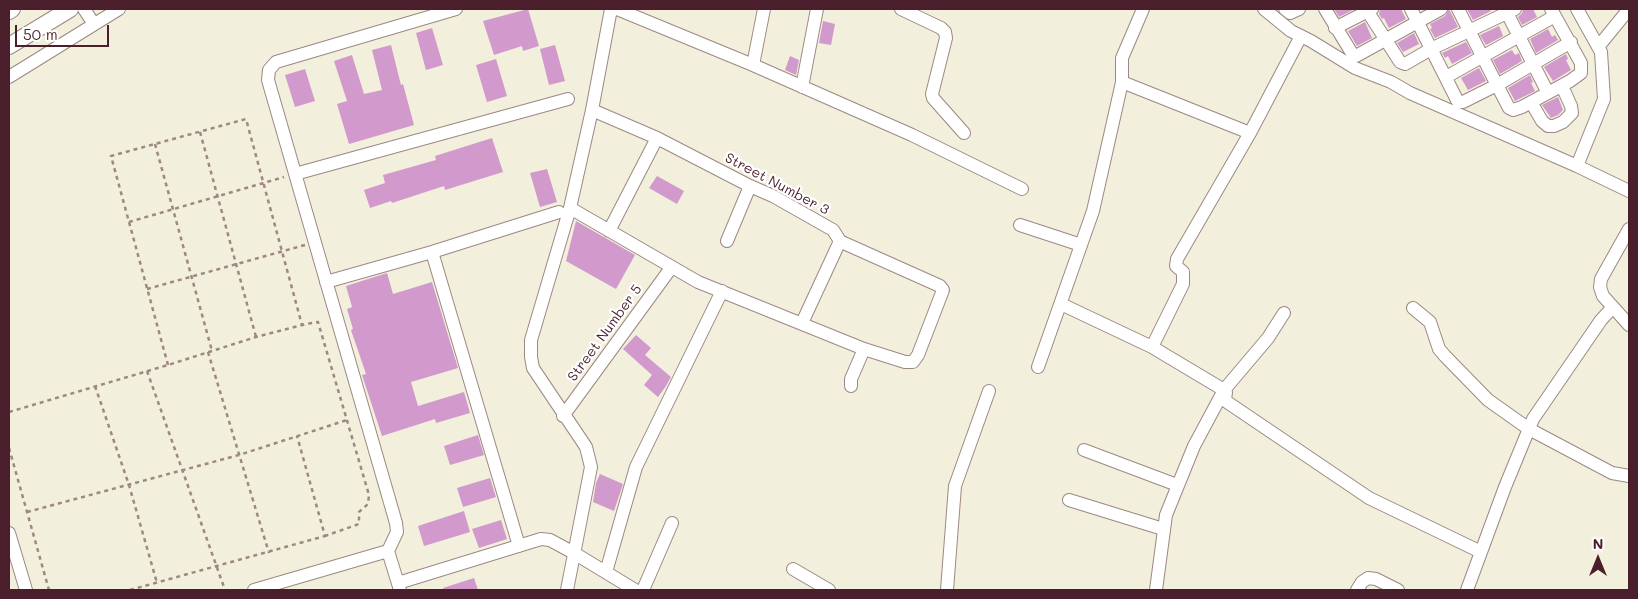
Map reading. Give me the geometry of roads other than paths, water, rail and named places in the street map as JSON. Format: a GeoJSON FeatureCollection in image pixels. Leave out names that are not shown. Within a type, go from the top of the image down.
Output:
{"type":"FeatureCollection","features":[{"type":"Feature","properties":{"kind":"main road"},"geometry":{"type":"LineString","coordinates":[[9,46],[70,9]]}},
{"type":"Feature","properties":{"kind":"street"},"geometry":{"type":"LineString","coordinates":[[84,9],[94,24]]}},
{"type":"Feature","properties":{"kind":"street"},"geometry":{"type":"LineString","coordinates":[[9,77],[119,9]]}},
{"type":"Feature","properties":{"kind":"street"},"geometry":{"type":"LineString","coordinates":[[456,9],[276,62],[269,70],[268,80],[396,523],[397,532],[388,551],[399,586],[541,539],[550,540],[635,590]]}},
{"type":"Feature","properties":{"kind":"street"},"geometry":{"type":"LineString","coordinates":[[567,590],[591,467],[586,447],[563,416],[533,368],[531,340],[592,110],[611,9]]}},
{"type":"Feature","properties":{"kind":"street"},"geometry":{"type":"LineString","coordinates":[[617,9],[802,86],[912,135],[1022,189]]}},
{"type":"Feature","properties":{"kind":"street"},"geometry":{"type":"LineString","coordinates":[[753,65],[764,9]]}},
{"type":"Feature","properties":{"kind":"street"},"geometry":{"type":"LineString","coordinates":[[802,86],[817,9]]}},
{"type":"Feature","properties":{"kind":"street"},"geometry":{"type":"LineString","coordinates":[[901,9],[941,28],[945,32],[946,38],[932,94],[933,98],[964,134]]}},
{"type":"Feature","properties":{"kind":"street"},"geometry":{"type":"LineString","coordinates":[[1038,367],[1092,211],[1122,82],[1122,58],[1143,9]]}},
{"type":"Feature","properties":{"kind":"street"},"geometry":{"type":"LineString","coordinates":[[1264,9],[1291,32],[1355,68],[1391,82],[1410,93],[1578,166],[1629,191]]}},
{"type":"Feature","properties":{"kind":"street"},"geometry":{"type":"LineString","coordinates":[[1285,9],[1290,13],[1299,9]]}},
{"type":"Feature","properties":{"kind":"street"},"geometry":{"type":"LineString","coordinates":[[1325,9],[1335,28],[1353,55],[1356,56],[1441,9]]}},
{"type":"Feature","properties":{"kind":"street"},"geometry":{"type":"LineString","coordinates":[[1411,9],[1458,102],[1463,102],[1497,85],[1571,42]]}},
{"type":"Feature","properties":{"kind":"street"},"geometry":{"type":"LineString","coordinates":[[1446,77],[1482,57],[1519,36],[1553,12],[1581,63],[1581,73],[1562,86],[1531,102],[1513,110],[1509,108],[1482,57],[1458,9]]}},
{"type":"Feature","properties":{"kind":"street"},"geometry":{"type":"LineString","coordinates":[[1577,9],[1601,52],[1604,99],[1578,166]]}},
{"type":"Feature","properties":{"kind":"street"},"geometry":{"type":"LineString","coordinates":[[1598,47],[1629,9]]}},
{"type":"Feature","properties":{"kind":"street"},"geometry":{"type":"LineString","coordinates":[[1335,28],[1368,10],[1400,62],[1405,64],[1509,10],[1519,36],[1548,92]]}},
{"type":"Feature","properties":{"kind":"street"},"geometry":{"type":"LineString","coordinates":[[1152,347],[1184,284],[1183,272],[1176,266],[1177,260],[1250,133],[1301,36]]}},
{"type":"Feature","properties":{"kind":"street"},"geometry":{"type":"LineString","coordinates":[[1122,82],[1250,133]]}},
{"type":"Feature","properties":{"kind":"street"},"geometry":{"type":"LineString","coordinates":[[1531,102],[1542,121],[1548,126],[1554,126],[1563,122],[1572,113],[1562,86]]}},
{"type":"Feature","properties":{"kind":"street"},"geometry":{"type":"LineString","coordinates":[[295,174],[568,99]]}},
{"type":"Feature","properties":{"kind":"street","name":"Street Number 3"},"geometry":{"type":"LineString","coordinates":[[592,110],[657,138],[773,196],[833,230],[840,241],[940,286],[943,290],[918,355],[913,362],[905,362],[864,349]]}},
{"type":"Feature","properties":{"kind":"street"},"geometry":{"type":"LineString","coordinates":[[608,231],[657,138]]}},
{"type":"Feature","properties":{"kind":"street"},"geometry":{"type":"LineString","coordinates":[[727,241],[750,186]]}},
{"type":"Feature","properties":{"kind":"street"},"geometry":{"type":"LineString","coordinates":[[326,282],[432,252],[564,210],[608,231],[698,282],[864,349],[851,379],[851,386]]}},
{"type":"Feature","properties":{"kind":"street"},"geometry":{"type":"LineString","coordinates":[[1020,225],[1081,244]]}},
{"type":"Feature","properties":{"kind":"street"},"geometry":{"type":"LineString","coordinates":[[1629,229],[1601,279],[1600,287],[1603,296],[1629,325]]}},
{"type":"Feature","properties":{"kind":"street"},"geometry":{"type":"LineString","coordinates":[[802,323],[840,241]]}},
{"type":"Feature","properties":{"kind":"street"},"geometry":{"type":"LineString","coordinates":[[432,252],[519,546]]}},
{"type":"Feature","properties":{"kind":"street","name":"Street Number 5"},"geometry":{"type":"LineString","coordinates":[[563,416],[671,268]]}},
{"type":"Feature","properties":{"kind":"street"},"geometry":{"type":"LineString","coordinates":[[606,572],[636,467],[722,291]]}},
{"type":"Feature","properties":{"kind":"street"},"geometry":{"type":"LineString","coordinates":[[1061,304],[1152,347],[1224,390],[1228,402],[1369,498],[1481,552]]}},
{"type":"Feature","properties":{"kind":"street"},"geometry":{"type":"LineString","coordinates":[[1467,590],[1505,487],[1533,419],[1612,307]]}},
{"type":"Feature","properties":{"kind":"street"},"geometry":{"type":"LineString","coordinates":[[1413,308],[1430,322],[1439,349],[1488,400],[1529,429],[1612,473],[1629,476]]}},
{"type":"Feature","properties":{"kind":"street"},"geometry":{"type":"LineString","coordinates":[[1156,590],[1166,515],[1194,446],[1224,390],[1268,338],[1284,313]]}},
{"type":"Feature","properties":{"kind":"street"},"geometry":{"type":"LineString","coordinates":[[947,590],[955,486],[989,391]]}},
{"type":"Feature","properties":{"kind":"street"},"geometry":{"type":"LineString","coordinates":[[1084,450],[1177,485]]}},
{"type":"Feature","properties":{"kind":"street"},"geometry":{"type":"LineString","coordinates":[[1069,500],[1163,529]]}},
{"type":"Feature","properties":{"kind":"street"},"geometry":{"type":"LineString","coordinates":[[643,590],[672,523]]}},
{"type":"Feature","properties":{"kind":"street"},"geometry":{"type":"LineString","coordinates":[[9,533],[26,590]]}},
{"type":"Feature","properties":{"kind":"street"},"geometry":{"type":"LineString","coordinates":[[254,590],[388,551]]}},
{"type":"Feature","properties":{"kind":"street"},"geometry":{"type":"LineString","coordinates":[[793,569],[829,590]]}},
{"type":"Feature","properties":{"kind":"street"},"geometry":{"type":"LineString","coordinates":[[1357,590],[1362,582],[1368,578],[1376,579],[1398,590]]}}]}
